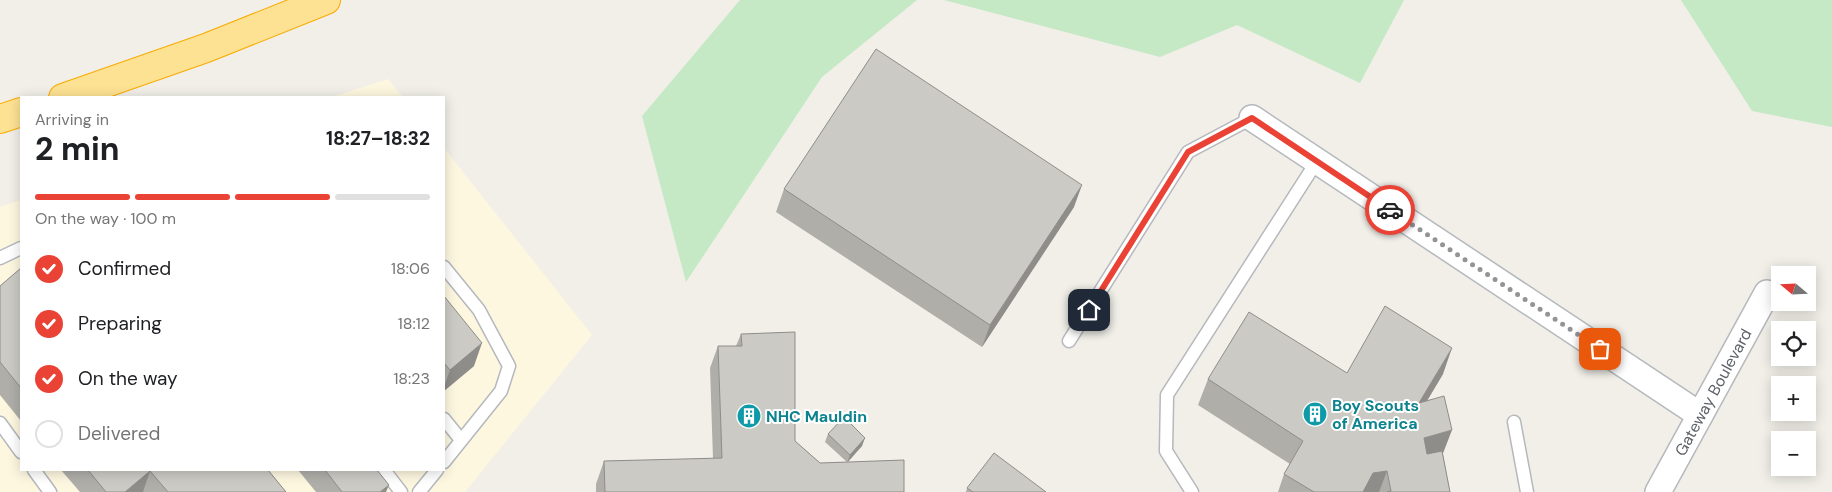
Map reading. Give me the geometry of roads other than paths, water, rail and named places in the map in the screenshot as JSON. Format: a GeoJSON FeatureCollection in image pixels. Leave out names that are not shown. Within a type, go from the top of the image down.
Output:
{"type":"FeatureCollection","features":[{"type":"Feature","properties":{"kind":"highway"},"geometry":{"type":"LineString","coordinates":[[69,96],[206,48],[326,0]]}},
{"type":"Feature","properties":{"kind":"highway"},"geometry":{"type":"LineString","coordinates":[[0,119],[20,112]]}},
{"type":"Feature","properties":{"kind":"street"},"geometry":{"type":"LineString","coordinates":[[1252,118],[1700,415]]}},
{"type":"Feature","properties":{"kind":"street","name":"Gateway Boulevard"},"geometry":{"type":"LineString","coordinates":[[1658,492],[1767,293]]}},
{"type":"Feature","properties":{"kind":"lane"},"geometry":{"type":"LineString","coordinates":[[1069,341],[1188,152],[1252,118]]}},
{"type":"Feature","properties":{"kind":"lane"},"geometry":{"type":"LineString","coordinates":[[1192,492],[1166,451],[1168,395],[1317,161]]}},
{"type":"Feature","properties":{"kind":"lane"},"geometry":{"type":"LineString","coordinates":[[0,258],[20,248]]}},
{"type":"Feature","properties":{"kind":"lane"},"geometry":{"type":"LineString","coordinates":[[445,268],[479,310],[509,366],[502,391],[445,461]]}},
{"type":"Feature","properties":{"kind":"lane"},"geometry":{"type":"LineString","coordinates":[[445,420],[461,440]]}},
{"type":"Feature","properties":{"kind":"lane"},"geometry":{"type":"LineString","coordinates":[[1514,422],[1527,492]]}},
{"type":"Feature","properties":{"kind":"lane"},"geometry":{"type":"LineString","coordinates":[[0,423],[20,451]]}},
{"type":"Feature","properties":{"kind":"lane"},"geometry":{"type":"LineString","coordinates":[[35,471],[50,492]]}},
{"type":"Feature","properties":{"kind":"lane"},"geometry":{"type":"LineString","coordinates":[[385,471],[401,492]]}},
{"type":"Feature","properties":{"kind":"lane"},"geometry":{"type":"LineString","coordinates":[[419,492],[436,471]]}},
{"type":"Feature","properties":{"kind":"place","name":"Boy Scouts of America"},"geometry":{"type":"Point","coordinates":[1315,414]}},
{"type":"Feature","properties":{"kind":"place","name":"NHC Mauldin"},"geometry":{"type":"Point","coordinates":[749,416]}}]}
